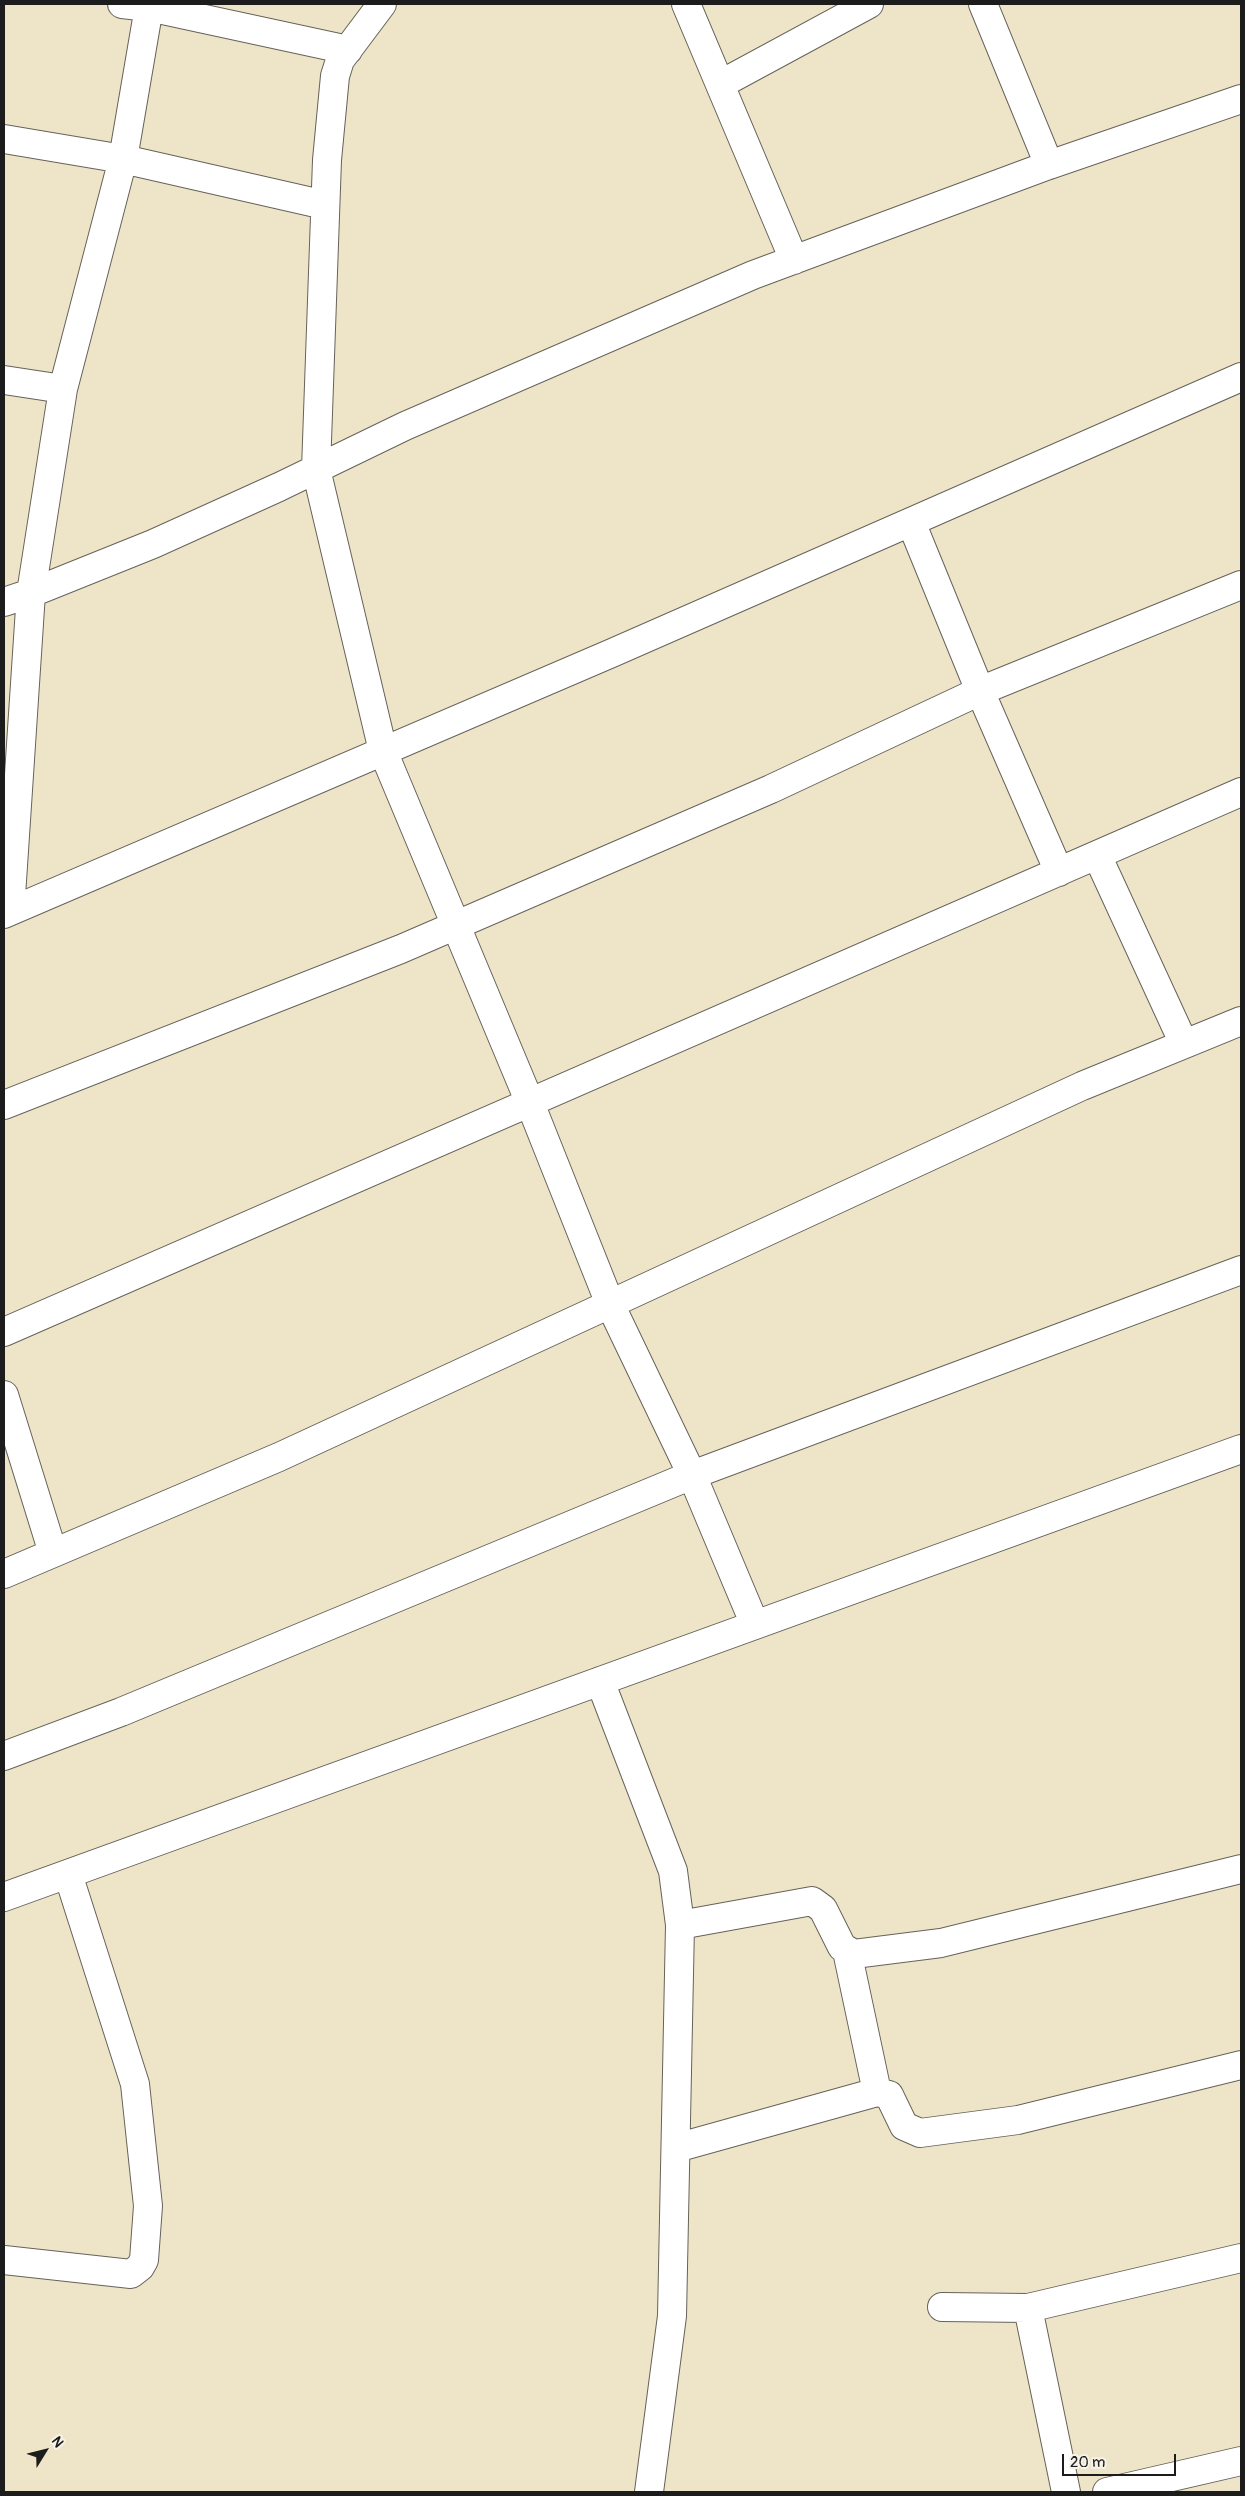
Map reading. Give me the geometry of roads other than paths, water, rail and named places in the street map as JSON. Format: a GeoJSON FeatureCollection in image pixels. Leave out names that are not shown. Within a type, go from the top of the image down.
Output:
{"type":"FeatureCollection","features":[{"type":"Feature","properties":{"kind":"street"},"geometry":{"type":"LineString","coordinates":[[122,4],[149,7],[348,50]]}},
{"type":"Feature","properties":{"kind":"street"},"geometry":{"type":"LineString","coordinates":[[382,4],[340,60],[335,76],[329,124],[324,205],[316,469],[383,750],[530,1102],[610,1304],[692,1475],[755,1625]]}},
{"type":"Feature","properties":{"kind":"street"},"geometry":{"type":"LineString","coordinates":[[686,4],[794,260]]}},
{"type":"Feature","properties":{"kind":"street"},"geometry":{"type":"LineString","coordinates":[[721,84],[869,4]]}},
{"type":"Feature","properties":{"kind":"street"},"geometry":{"type":"LineString","coordinates":[[983,4],[1049,165]]}},
{"type":"Feature","properties":{"kind":"street"},"geometry":{"type":"LineString","coordinates":[[149,7],[123,159],[63,389],[31,593],[7,913],[612,653],[1241,377]]}},
{"type":"Feature","properties":{"kind":"street"},"geometry":{"type":"LineString","coordinates":[[4,602],[153,544],[405,426],[744,279],[1049,165],[1241,99]]}},
{"type":"Feature","properties":{"kind":"street"},"geometry":{"type":"LineString","coordinates":[[4,139],[123,159],[324,205]]}},
{"type":"Feature","properties":{"kind":"street"},"geometry":{"type":"LineString","coordinates":[[4,380],[63,389]]}},
{"type":"Feature","properties":{"kind":"street"},"geometry":{"type":"LineString","coordinates":[[910,522],[980,691],[1059,872]]}},
{"type":"Feature","properties":{"kind":"street"},"geometry":{"type":"LineString","coordinates":[[4,1105],[401,949],[772,789],[980,691],[1241,585]]}},
{"type":"Feature","properties":{"kind":"street"},"geometry":{"type":"LineString","coordinates":[[4,1332],[1241,792]]}},
{"type":"Feature","properties":{"kind":"street"},"geometry":{"type":"LineString","coordinates":[[1097,855],[1184,1044]]}},
{"type":"Feature","properties":{"kind":"street"},"geometry":{"type":"LineString","coordinates":[[4,1574],[279,1457],[1073,1090],[1184,1044],[1240,1024]]}},
{"type":"Feature","properties":{"kind":"street"},"geometry":{"type":"LineString","coordinates":[[4,1756],[130,1708],[692,1475],[1241,1270]]}},
{"type":"Feature","properties":{"kind":"street"},"geometry":{"type":"LineString","coordinates":[[4,1395],[53,1553]]}},
{"type":"Feature","properties":{"kind":"street"},"geometry":{"type":"LineString","coordinates":[[4,1897],[1241,1450]]}},
{"type":"Feature","properties":{"kind":"street"},"geometry":{"type":"LineString","coordinates":[[600,1681],[673,1871],[680,1925],[672,2316],[649,2492]]}},
{"type":"Feature","properties":{"kind":"street"},"geometry":{"type":"LineString","coordinates":[[680,1925],[812,1902],[823,1908],[842,1947],[847,1952],[854,1954],[942,1943],[1241,1869]]}},
{"type":"Feature","properties":{"kind":"street"},"geometry":{"type":"LineString","coordinates":[[4,2260],[131,2274],[140,2267],[144,2260],[148,2206],[135,2084],[68,1874]]}},
{"type":"Feature","properties":{"kind":"street"},"geometry":{"type":"LineString","coordinates":[[847,1952],[877,2092]]}},
{"type":"Feature","properties":{"kind":"street"},"geometry":{"type":"LineString","coordinates":[[676,2148],[877,2092],[889,2096],[904,2126],[920,2133],[1018,2120],[1241,2065]]}},
{"type":"Feature","properties":{"kind":"street"},"geometry":{"type":"LineString","coordinates":[[942,2307],[1028,2308],[1241,2258]]}},
{"type":"Feature","properties":{"kind":"street"},"geometry":{"type":"LineString","coordinates":[[1028,2308],[1066,2492]]}},
{"type":"Feature","properties":{"kind":"street"},"geometry":{"type":"LineString","coordinates":[[1107,2492],[1241,2461]]}}]}
